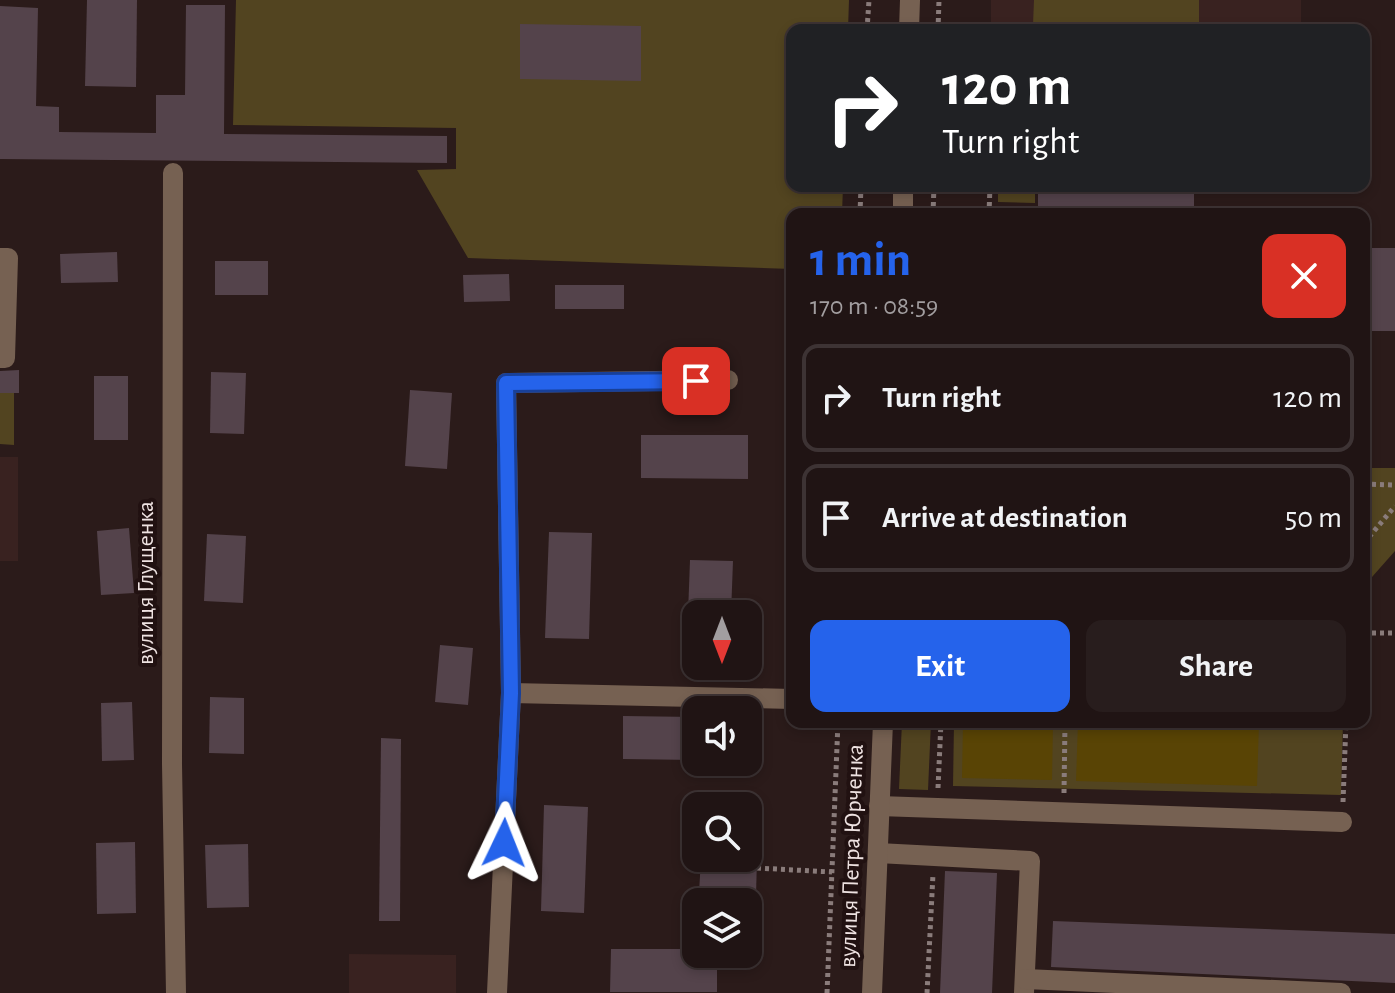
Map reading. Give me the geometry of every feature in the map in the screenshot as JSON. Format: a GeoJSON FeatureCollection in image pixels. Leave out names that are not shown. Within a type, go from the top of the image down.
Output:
{"type":"FeatureCollection","features":[{"type":"Feature","properties":{"kind":"street"},"geometry":{"type":"LineString","coordinates":[[909,24],[910,0]]}},
{"type":"Feature","properties":{"kind":"street","name":"вулиця Глущенка"},"geometry":{"type":"LineString","coordinates":[[173,173],[172,764],[176,993]]}},
{"type":"Feature","properties":{"kind":"street"},"geometry":{"type":"LineString","coordinates":[[0,258],[8,258],[5,358],[0,358]]}},
{"type":"Feature","properties":{"kind":"street"},"geometry":{"type":"LineString","coordinates":[[497,993],[511,693],[506,383],[728,380]]}},
{"type":"Feature","properties":{"kind":"street"},"geometry":{"type":"LineString","coordinates":[[511,693],[786,699]]}},
{"type":"Feature","properties":{"kind":"street","name":"вулиця Петра Юрченка"},"geometry":{"type":"LineString","coordinates":[[872,993],[883,728]]}},
{"type":"Feature","properties":{"kind":"street"},"geometry":{"type":"LineString","coordinates":[[879,806],[1342,822]]}},
{"type":"Feature","properties":{"kind":"street"},"geometry":{"type":"LineString","coordinates":[[878,853],[1030,861],[1024,986],[1341,993]]}},
{"type":"Feature","properties":{"kind":"path"},"geometry":{"type":"LineString","coordinates":[[867,24],[869,0]]}},
{"type":"Feature","properties":{"kind":"path"},"geometry":{"type":"LineString","coordinates":[[938,24],[939,0]]}},
{"type":"Feature","properties":{"kind":"path"},"geometry":{"type":"LineString","coordinates":[[1370,484],[1395,485]]}},
{"type":"Feature","properties":{"kind":"path"},"geometry":{"type":"LineString","coordinates":[[1370,536],[1395,506]]}},
{"type":"Feature","properties":{"kind":"path"},"geometry":{"type":"LineString","coordinates":[[1370,633],[1395,633]]}},
{"type":"Feature","properties":{"kind":"path"},"geometry":{"type":"LineString","coordinates":[[827,993],[838,728]]}},
{"type":"Feature","properties":{"kind":"path"},"geometry":{"type":"LineString","coordinates":[[1063,812],[1065,728]]}},
{"type":"Feature","properties":{"kind":"path"},"geometry":{"type":"LineString","coordinates":[[1342,822],[1346,728]]}},
{"type":"Feature","properties":{"kind":"path"},"geometry":{"type":"LineString","coordinates":[[762,868],[832,872]]}},
{"type":"Feature","properties":{"kind":"shaded area"},"geometry":{"type":"Polygon","coordinates":[[[236,0],[849,0],[848,24],[786,24],[786,192],[843,192],[842,208],[786,208],[786,269],[468,258],[417,170],[456,169],[456,128],[233,125],[236,0]]]}},
{"type":"Feature","properties":{"kind":"shaded area"},"geometry":{"type":"Polygon","coordinates":[[[991,0],[1301,0],[1301,24],[991,24],[991,0]]]}},
{"type":"Feature","properties":{"kind":"shaded area"},"geometry":{"type":"Polygon","coordinates":[[[1034,0],[1199,0],[1199,24],[1033,24],[1034,0]]]}},
{"type":"Feature","properties":{"kind":"shaded area"},"geometry":{"type":"Polygon","coordinates":[[[998,192],[1035,192],[1035,203],[998,202],[998,192]]]}},
{"type":"Feature","properties":{"kind":"shaded area"},"geometry":{"type":"Polygon","coordinates":[[[0,393],[14,393],[14,445],[0,444],[0,393]]]}},
{"type":"Feature","properties":{"kind":"shaded area"},"geometry":{"type":"Polygon","coordinates":[[[0,457],[18,457],[18,561],[0,561],[0,457]]]}},
{"type":"Feature","properties":{"kind":"shaded area"},"geometry":{"type":"Polygon","coordinates":[[[1370,468],[1395,468],[1395,551],[1370,579],[1370,468]]]}},
{"type":"Feature","properties":{"kind":"shaded area"},"geometry":{"type":"Polygon","coordinates":[[[902,728],[931,728],[928,790],[899,789],[902,728]]]}},
{"type":"Feature","properties":{"kind":"shaded area"},"geometry":{"type":"Polygon","coordinates":[[[954,728],[1343,728],[1341,795],[953,786],[954,728]]]}},
{"type":"Feature","properties":{"kind":"shaded area"},"geometry":{"type":"Polygon","coordinates":[[[963,728],[1053,728],[1052,780],[962,778],[963,728]]]}},
{"type":"Feature","properties":{"kind":"shaded area"},"geometry":{"type":"Polygon","coordinates":[[[1078,728],[1259,728],[1257,786],[1076,781],[1078,728]]]}},
{"type":"Feature","properties":{"kind":"shaded area"},"geometry":{"type":"Polygon","coordinates":[[[349,954],[456,955],[456,993],[349,993],[349,954]]]}},
{"type":"Feature","properties":{"kind":"building"},"geometry":{"type":"Polygon","coordinates":[[[87,0],[137,0],[136,87],[85,86],[87,0]]]}},
{"type":"Feature","properties":{"kind":"building"},"geometry":{"type":"Polygon","coordinates":[[[186,5],[225,5],[224,134],[447,136],[447,163],[0,159],[0,6],[38,8],[36,106],[59,107],[59,132],[156,133],[156,95],[185,95],[186,5]]]}},
{"type":"Feature","properties":{"kind":"building"},"geometry":{"type":"Polygon","coordinates":[[[520,24],[641,26],[641,81],[520,79],[520,24]]]}},
{"type":"Feature","properties":{"kind":"building"},"geometry":{"type":"Polygon","coordinates":[[[1038,192],[1194,192],[1194,208],[1038,208],[1038,192]]]}},
{"type":"Feature","properties":{"kind":"building"},"geometry":{"type":"Polygon","coordinates":[[[1370,248],[1395,248],[1395,331],[1370,331],[1370,248]]]}},
{"type":"Feature","properties":{"kind":"building"},"geometry":{"type":"Polygon","coordinates":[[[117,252],[118,282],[61,283],[60,254],[117,252]]]}},
{"type":"Feature","properties":{"kind":"building"},"geometry":{"type":"Polygon","coordinates":[[[215,261],[268,261],[268,295],[215,295],[215,261]]]}},
{"type":"Feature","properties":{"kind":"building"},"geometry":{"type":"Polygon","coordinates":[[[509,274],[510,301],[464,302],[463,275],[509,274]]]}},
{"type":"Feature","properties":{"kind":"building"},"geometry":{"type":"Polygon","coordinates":[[[555,285],[624,285],[624,309],[555,309],[555,285]]]}},
{"type":"Feature","properties":{"kind":"building"},"geometry":{"type":"Polygon","coordinates":[[[19,370],[19,393],[0,393],[0,371],[19,370]]]}},
{"type":"Feature","properties":{"kind":"building"},"geometry":{"type":"Polygon","coordinates":[[[211,372],[246,373],[244,434],[210,433],[211,372]]]}},
{"type":"Feature","properties":{"kind":"building"},"geometry":{"type":"Polygon","coordinates":[[[94,376],[128,376],[128,440],[94,440],[94,376]]]}},
{"type":"Feature","properties":{"kind":"building"},"geometry":{"type":"Polygon","coordinates":[[[410,390],[452,393],[447,469],[405,466],[410,390]]]}},
{"type":"Feature","properties":{"kind":"building"},"geometry":{"type":"Polygon","coordinates":[[[641,435],[748,435],[748,479],[641,478],[641,435]]]}},
{"type":"Feature","properties":{"kind":"building"},"geometry":{"type":"Polygon","coordinates":[[[129,528],[134,593],[101,595],[97,531],[129,528]]]}},
{"type":"Feature","properties":{"kind":"building"},"geometry":{"type":"Polygon","coordinates":[[[549,532],[592,533],[589,639],[545,638],[549,532]]]}},
{"type":"Feature","properties":{"kind":"building"},"geometry":{"type":"Polygon","coordinates":[[[207,534],[246,536],[243,603],[204,601],[207,534]]]}},
{"type":"Feature","properties":{"kind":"building"},"geometry":{"type":"Polygon","coordinates":[[[690,560],[733,561],[732,600],[689,600],[690,560]]]}},
{"type":"Feature","properties":{"kind":"building"},"geometry":{"type":"Polygon","coordinates":[[[440,645],[473,648],[468,705],[435,702],[440,645]]]}},
{"type":"Feature","properties":{"kind":"building"},"geometry":{"type":"Polygon","coordinates":[[[210,697],[244,698],[244,754],[209,753],[210,697]]]}},
{"type":"Feature","properties":{"kind":"building"},"geometry":{"type":"Polygon","coordinates":[[[132,702],[134,760],[102,761],[101,703],[132,702]]]}},
{"type":"Feature","properties":{"kind":"building"},"geometry":{"type":"Polygon","coordinates":[[[623,716],[682,717],[682,760],[623,759],[623,716]]]}},
{"type":"Feature","properties":{"kind":"building"},"geometry":{"type":"Polygon","coordinates":[[[381,738],[401,739],[400,921],[379,921],[381,738]]]}},
{"type":"Feature","properties":{"kind":"building"},"geometry":{"type":"Polygon","coordinates":[[[544,805],[588,807],[584,913],[541,911],[544,805]]]}},
{"type":"Feature","properties":{"kind":"building"},"geometry":{"type":"Polygon","coordinates":[[[135,842],[136,913],[97,914],[96,843],[135,842]]]}},
{"type":"Feature","properties":{"kind":"building"},"geometry":{"type":"Polygon","coordinates":[[[248,844],[249,907],[207,908],[205,845],[248,844]]]}},
{"type":"Feature","properties":{"kind":"building"},"geometry":{"type":"Polygon","coordinates":[[[945,871],[997,873],[992,993],[940,993],[945,871]]]}},
{"type":"Feature","properties":{"kind":"building"},"geometry":{"type":"Polygon","coordinates":[[[700,872],[757,872],[756,888],[699,888],[700,872]]]}},
{"type":"Feature","properties":{"kind":"building"},"geometry":{"type":"Polygon","coordinates":[[[1053,921],[1395,934],[1395,983],[1051,967],[1053,921]]]}},
{"type":"Feature","properties":{"kind":"building"},"geometry":{"type":"Polygon","coordinates":[[[611,949],[682,949],[682,968],[717,968],[717,992],[610,992],[611,949]]]}},
{"type":"Feature","properties":{"kind":"route"},"geometry":{"type":"LineString","coordinates":[[504,843],[511,693],[506,383],[696,381]]}}]}
